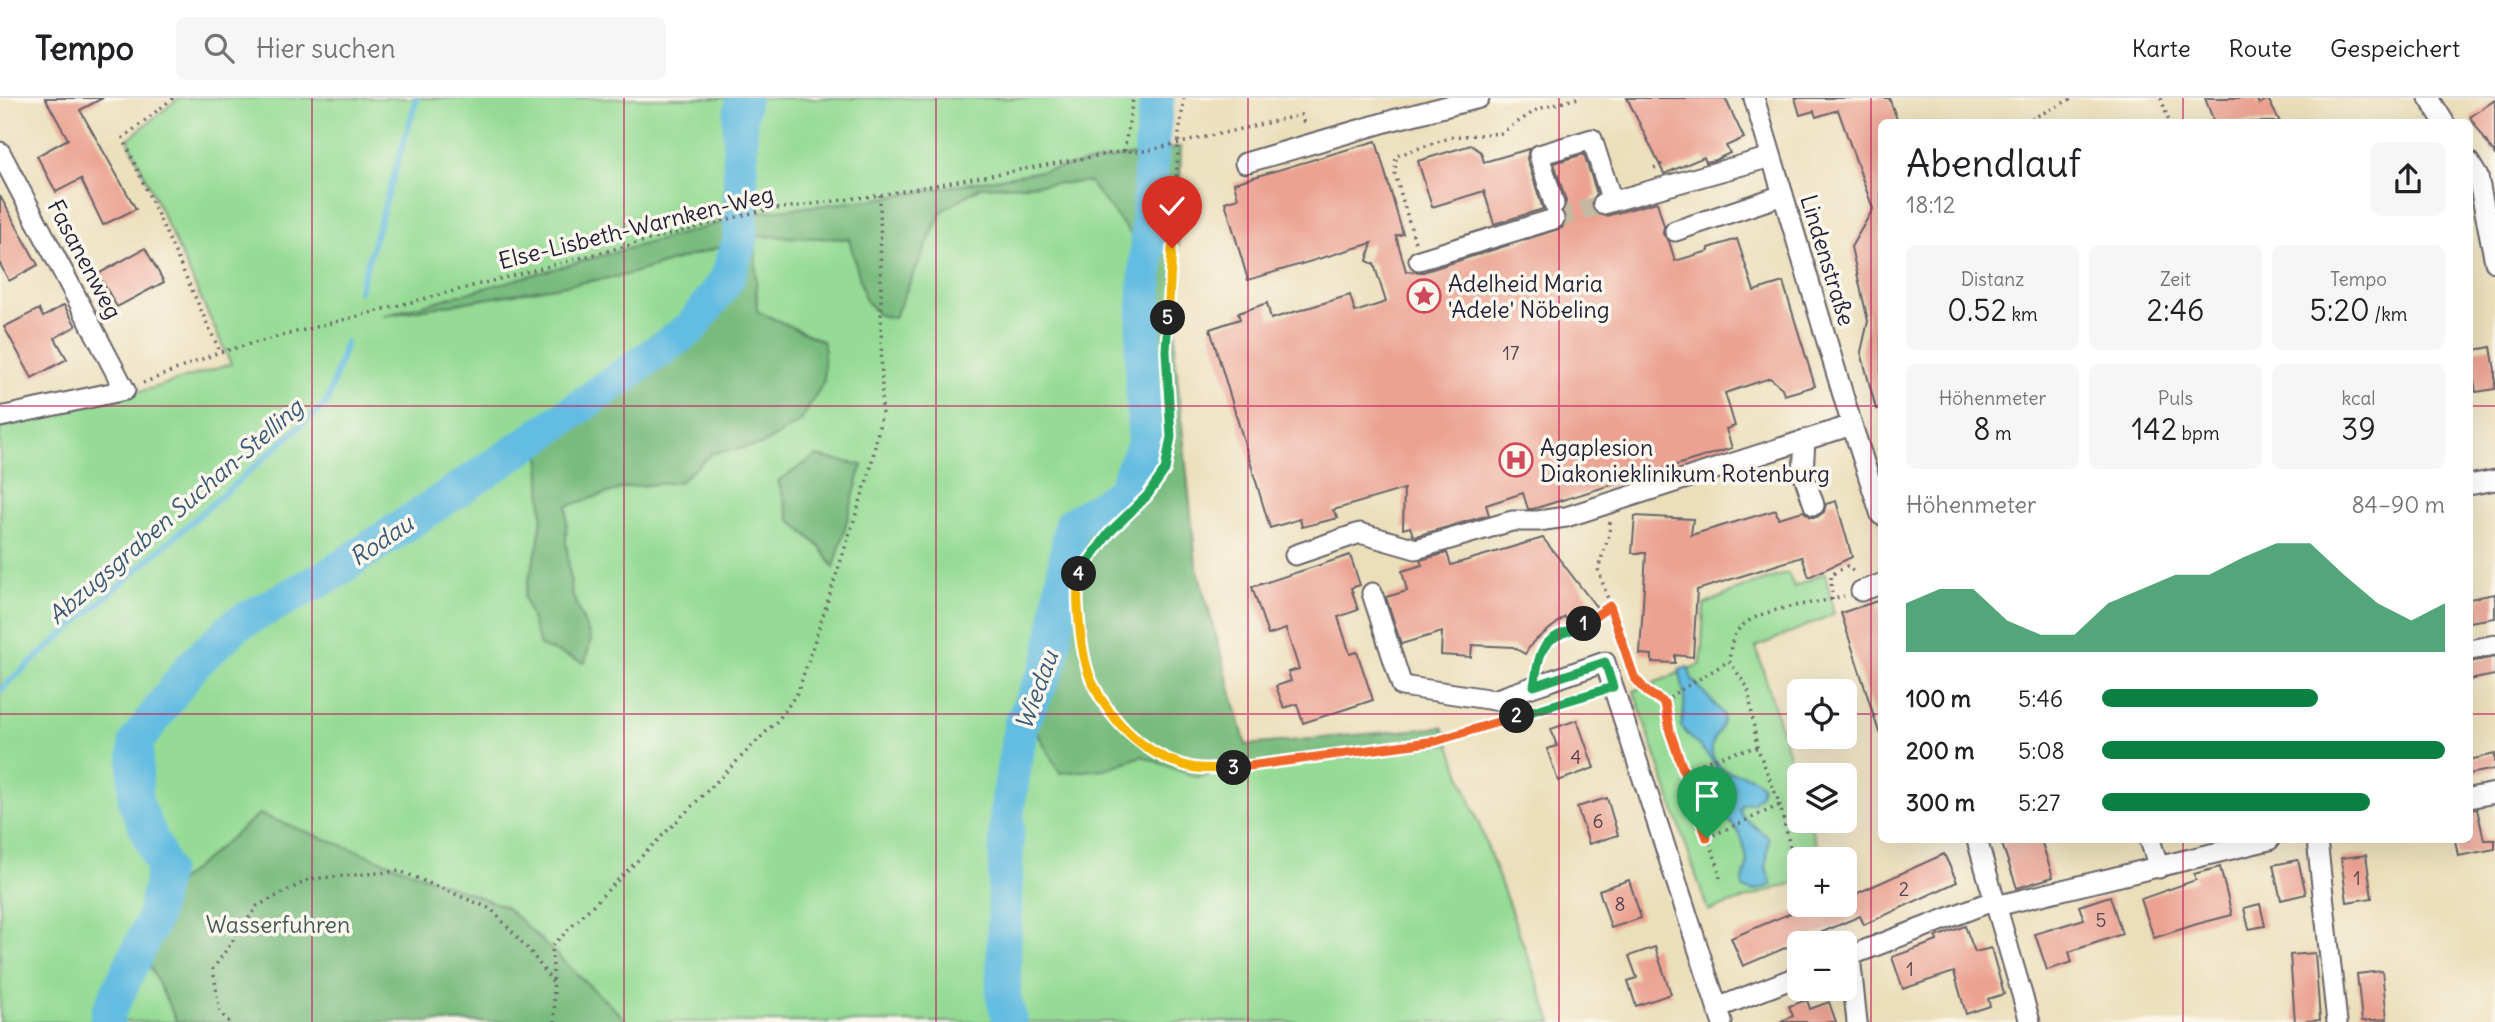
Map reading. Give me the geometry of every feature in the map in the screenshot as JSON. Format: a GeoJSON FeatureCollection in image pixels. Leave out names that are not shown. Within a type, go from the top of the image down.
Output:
{"type":"FeatureCollection","features":[{"type":"Feature","properties":{"kind":"street"},"geometry":{"type":"LineString","coordinates":[[1245,163],[1479,98]]}},
{"type":"Feature","properties":{"kind":"street","name":"Lindenstraße"},"geometry":{"type":"LineString","coordinates":[[1754,98],[1878,506]]}},
{"type":"Feature","properties":{"kind":"street"},"geometry":{"type":"LineString","coordinates":[[2429,98],[2442,119]]}},
{"type":"Feature","properties":{"kind":"street"},"geometry":{"type":"LineString","coordinates":[[1419,260],[1554,211],[1539,155],[1592,139],[1607,203],[1771,157]]}},
{"type":"Feature","properties":{"kind":"street","name":"Fasanenweg"},"geometry":{"type":"LineString","coordinates":[[0,152],[125,390]]}},
{"type":"Feature","properties":{"kind":"street"},"geometry":{"type":"LineString","coordinates":[[2481,170],[2495,262]]}},
{"type":"Feature","properties":{"kind":"street"},"geometry":{"type":"LineString","coordinates":[[1675,231],[1783,195]]}},
{"type":"Feature","properties":{"kind":"street"},"geometry":{"type":"LineString","coordinates":[[0,416],[125,390]]}},
{"type":"Feature","properties":{"kind":"street"},"geometry":{"type":"LineString","coordinates":[[1295,555],[1360,533],[1416,549],[1512,521],[1566,517],[1852,425]]}},
{"type":"Feature","properties":{"kind":"street"},"geometry":{"type":"LineString","coordinates":[[1805,440],[1803,473],[1814,505]]}},
{"type":"Feature","properties":{"kind":"street"},"geometry":{"type":"LineString","coordinates":[[2473,484],[2495,480]]}},
{"type":"Feature","properties":{"kind":"street"},"geometry":{"type":"LineString","coordinates":[[1860,592],[1878,585]]}},
{"type":"Feature","properties":{"kind":"street"},"geometry":{"type":"LineString","coordinates":[[1372,593],[1402,686],[1494,700],[1605,662],[1719,1015],[1787,982]]}},
{"type":"Feature","properties":{"kind":"street"},"geometry":{"type":"LineString","coordinates":[[2473,649],[2495,645]]}},
{"type":"Feature","properties":{"kind":"street"},"geometry":{"type":"LineString","coordinates":[[2473,797],[2495,793]]}},
{"type":"Feature","properties":{"kind":"street"},"geometry":{"type":"LineString","coordinates":[[1978,843],[2030,1022]]}},
{"type":"Feature","properties":{"kind":"street"},"geometry":{"type":"LineString","coordinates":[[2151,843],[2158,868]]}},
{"type":"Feature","properties":{"kind":"street"},"geometry":{"type":"LineString","coordinates":[[1857,953],[1995,903],[2158,868],[2257,843]]}},
{"type":"Feature","properties":{"kind":"street"},"geometry":{"type":"LineString","coordinates":[[2317,843],[2337,1022]]}},
{"type":"Feature","properties":{"kind":"street"},"geometry":{"type":"LineString","coordinates":[[1854,1001],[1857,1022]]}},
{"type":"Feature","properties":{"kind":"path"},"geometry":{"type":"LineString","coordinates":[[173,98],[123,138],[220,352]]}},
{"type":"Feature","properties":{"kind":"path"},"geometry":{"type":"LineString","coordinates":[[1124,151],[1133,98]]}},
{"type":"Feature","properties":{"kind":"path"},"geometry":{"type":"LineString","coordinates":[[1184,98],[1178,145],[1166,351],[1171,437],[1165,470],[1147,496],[1109,533],[1078,575],[1079,628],[1092,682],[1114,719],[1149,751],[1193,768],[1237,768],[1436,741],[1613,687]]}},
{"type":"Feature","properties":{"kind":"path"},"geometry":{"type":"LineString","coordinates":[[1419,260],[1395,174],[1396,156],[1452,137],[1501,133],[1538,108],[1578,98]]}},
{"type":"Feature","properties":{"kind":"path"},"geometry":{"type":"LineString","coordinates":[[2161,98],[2168,119]]}},
{"type":"Feature","properties":{"kind":"path"},"geometry":{"type":"LineString","coordinates":[[2031,119],[2070,99]]}},
{"type":"Feature","properties":{"kind":"path","name":"Else-Lisbeth-Warnken-Weg"},"geometry":{"type":"LineString","coordinates":[[125,390],[220,352],[760,211],[880,195],[1124,151],[1146,151],[1301,115],[1312,144]]}},
{"type":"Feature","properties":{"kind":"path"},"geometry":{"type":"LineString","coordinates":[[555,1022],[552,946],[779,719],[798,692],[870,471],[882,412],[880,195]]}},
{"type":"Feature","properties":{"kind":"path"},"geometry":{"type":"LineString","coordinates":[[1609,535],[1598,569],[1634,677],[1647,692],[1665,703],[1670,732],[1718,866],[1720,879]]}},
{"type":"Feature","properties":{"kind":"path"},"geometry":{"type":"LineString","coordinates":[[1665,703],[1682,689],[1729,661],[1736,633],[1757,617],[1767,612],[1832,600],[1860,592],[1855,572],[1847,566],[1830,575],[1832,600]]}},
{"type":"Feature","properties":{"kind":"path"},"geometry":{"type":"LineString","coordinates":[[1534,686],[1539,654],[1546,644],[1557,636],[1578,628],[1610,606]]}},
{"type":"Feature","properties":{"kind":"path"},"geometry":{"type":"LineString","coordinates":[[1729,661],[1748,688],[1757,747],[1780,805],[1790,847]]}},
{"type":"Feature","properties":{"kind":"path"},"geometry":{"type":"LineString","coordinates":[[1682,770],[1711,761],[1725,753],[1757,747]]}},
{"type":"Feature","properties":{"kind":"path"},"geometry":{"type":"LineString","coordinates":[[1707,838],[1780,805]]}},
{"type":"Feature","properties":{"kind":"path"},"geometry":{"type":"LineString","coordinates":[[229,1022],[220,1012],[213,969],[257,906],[310,879],[400,871],[491,909],[530,951],[555,986]]}},
{"type":"Feature","properties":{"kind":"green space"},"geometry":{"type":"Polygon","coordinates":[[[179,98],[1170,98],[1162,160],[1152,478],[1197,777],[1449,743],[1552,1022],[0,1022],[0,428],[153,388],[231,364],[128,139],[179,98]]]}},
{"type":"Feature","properties":{"kind":"green space"},"geometry":{"type":"Polygon","coordinates":[[[1181,147],[1175,356],[1196,564],[1246,745],[1443,727],[1449,743],[1196,777],[1142,756],[1106,769],[1060,773],[1036,731],[1057,672],[1070,622],[1080,530],[1126,499],[1152,477],[1155,427],[1134,430],[1132,236],[1089,182],[981,187],[942,211],[894,318],[878,315],[865,299],[849,239],[755,236],[757,311],[824,342],[824,381],[801,421],[762,445],[713,453],[679,482],[627,487],[567,506],[566,541],[572,594],[591,639],[585,663],[540,646],[524,597],[538,545],[542,516],[540,443],[698,332],[734,282],[754,237],[626,275],[383,316],[761,212],[877,199],[1181,147]]]}},
{"type":"Feature","properties":{"kind":"green space"},"geometry":{"type":"Polygon","coordinates":[[[816,456],[862,465],[834,568],[821,548],[790,520],[778,481],[816,456]]]}},
{"type":"Feature","properties":{"kind":"green space"},"geometry":{"type":"Polygon","coordinates":[[[1788,573],[1794,587],[1825,573],[1834,614],[1756,647],[1791,763],[1787,763],[1787,833],[1813,833],[1817,847],[1787,847],[1787,885],[1708,911],[1634,691],[1701,664],[1704,605],[1741,588],[1788,573]]]}},
{"type":"Feature","properties":{"kind":"green space","name":"Wasserfuhren"},"geometry":{"type":"Polygon","coordinates":[[[259,814],[506,907],[628,1022],[177,1022],[145,956],[176,884],[259,814]]]}},
{"type":"Feature","properties":{"kind":"water"},"geometry":{"type":"Polygon","coordinates":[[[1688,667],[1692,679],[1724,715],[1712,746],[1715,760],[1725,771],[1751,777],[1762,786],[1760,796],[1753,802],[1743,804],[1740,810],[1743,817],[1769,838],[1766,868],[1772,885],[1761,889],[1753,891],[1743,887],[1747,865],[1742,840],[1735,827],[1714,808],[1719,784],[1715,765],[1681,726],[1684,698],[1679,670],[1688,667]]]}},
{"type":"Feature","properties":{"kind":"building"},"geometry":{"type":"Polygon","coordinates":[[[45,98],[103,98],[80,110],[136,209],[103,225],[81,179],[56,192],[37,156],[68,139],[45,98]]]}},
{"type":"Feature","properties":{"kind":"building"},"geometry":{"type":"Polygon","coordinates":[[[1627,98],[1725,98],[1744,138],[1726,146],[1730,153],[1715,160],[1706,162],[1704,157],[1664,174],[1627,98]]]}},
{"type":"Feature","properties":{"kind":"building"},"geometry":{"type":"Polygon","coordinates":[[[1795,98],[1889,98],[1897,119],[1878,119],[1878,409],[1861,352],[1868,321],[1851,247],[1873,209],[1838,110],[1816,117],[1814,111],[1800,115],[1795,98]]]}},
{"type":"Feature","properties":{"kind":"building"},"geometry":{"type":"Polygon","coordinates":[[[2205,98],[2256,98],[2259,104],[2268,99],[2278,119],[2213,119],[2205,98]]]}},
{"type":"Feature","properties":{"kind":"building"},"geometry":{"type":"Polygon","coordinates":[[[2495,100],[2495,155],[2473,119],[2470,117],[2495,100]]]}},
{"type":"Feature","properties":{"kind":"building"},"geometry":{"type":"Polygon","coordinates":[[[1376,141],[1403,234],[1396,236],[1406,271],[1423,272],[1562,228],[1566,221],[1563,212],[1566,201],[1554,163],[1584,154],[1597,194],[1591,202],[1595,213],[1606,216],[1657,202],[1664,226],[1663,234],[1669,241],[1675,261],[1737,239],[1754,291],[1783,282],[1815,386],[1784,395],[1782,388],[1770,378],[1725,393],[1735,426],[1726,429],[1732,448],[1533,509],[1528,509],[1523,493],[1486,505],[1489,515],[1416,536],[1410,527],[1403,529],[1404,489],[1333,510],[1338,518],[1302,527],[1300,519],[1270,528],[1210,329],[1240,319],[1238,313],[1267,303],[1271,319],[1350,295],[1355,312],[1386,302],[1374,264],[1367,261],[1372,243],[1248,280],[1225,202],[1238,198],[1234,183],[1376,141]]]}},
{"type":"Feature","properties":{"kind":"building"},"geometry":{"type":"Polygon","coordinates":[[[1471,145],[1481,152],[1484,162],[1529,149],[1527,159],[1543,209],[1494,224],[1484,191],[1432,207],[1418,161],[1471,145]]]}},
{"type":"Feature","properties":{"kind":"building"},"geometry":{"type":"Polygon","coordinates":[[[0,196],[38,265],[9,281],[0,264],[0,196]]]}},
{"type":"Feature","properties":{"kind":"building"},"geometry":{"type":"Polygon","coordinates":[[[145,248],[164,282],[117,307],[98,274],[145,248]]]}},
{"type":"Feature","properties":{"kind":"building"},"geometry":{"type":"Polygon","coordinates":[[[64,305],[76,326],[55,338],[67,359],[32,378],[4,327],[39,309],[43,317],[64,305]]]}},
{"type":"Feature","properties":{"kind":"building"},"geometry":{"type":"Polygon","coordinates":[[[2491,347],[2495,389],[2476,392],[2473,350],[2491,347]]]}},
{"type":"Feature","properties":{"kind":"building"},"geometry":{"type":"Polygon","coordinates":[[[1836,501],[1852,557],[1809,577],[1802,557],[1697,590],[1693,657],[1675,655],[1675,663],[1652,662],[1652,655],[1640,654],[1646,553],[1632,553],[1635,516],[1693,519],[1691,535],[1776,510],[1778,518],[1803,511],[1811,517],[1817,517],[1824,512],[1826,504],[1836,501]]]}},
{"type":"Feature","properties":{"kind":"building"},"geometry":{"type":"Polygon","coordinates":[[[1543,538],[1597,608],[1572,627],[1565,617],[1533,642],[1525,654],[1513,647],[1472,645],[1471,657],[1441,655],[1442,632],[1401,644],[1386,597],[1407,591],[1402,571],[1422,565],[1420,560],[1447,553],[1451,565],[1543,538]]]}},
{"type":"Feature","properties":{"kind":"building"},"geometry":{"type":"Polygon","coordinates":[[[1350,555],[1360,585],[1351,588],[1358,610],[1338,617],[1350,654],[1357,652],[1373,700],[1303,723],[1297,704],[1284,708],[1276,686],[1291,681],[1288,672],[1299,669],[1286,629],[1268,635],[1252,587],[1350,555]]]}},
{"type":"Feature","properties":{"kind":"building"},"geometry":{"type":"Polygon","coordinates":[[[2495,594],[2495,618],[2473,621],[2473,598],[2495,594]]]}},
{"type":"Feature","properties":{"kind":"building"},"geometry":{"type":"Polygon","coordinates":[[[1877,601],[1878,604],[1878,729],[1841,613],[1877,601]]]}},
{"type":"Feature","properties":{"kind":"building"},"geometry":{"type":"Polygon","coordinates":[[[2495,657],[2495,675],[2473,679],[2473,661],[2495,657]]]}},
{"type":"Feature","properties":{"kind":"building"},"geometry":{"type":"Polygon","coordinates":[[[1577,720],[1594,768],[1558,781],[1547,749],[1557,746],[1551,729],[1577,720]]]}},
{"type":"Feature","properties":{"kind":"building"},"geometry":{"type":"Polygon","coordinates":[[[2495,754],[2495,769],[2473,773],[2473,759],[2495,754]]]}},
{"type":"Feature","properties":{"kind":"building"},"geometry":{"type":"Polygon","coordinates":[[[1607,798],[1618,835],[1589,844],[1577,807],[1607,798]]]}},
{"type":"Feature","properties":{"kind":"building"},"geometry":{"type":"Polygon","coordinates":[[[2477,809],[2484,840],[2495,840],[2495,849],[2458,856],[2456,843],[2473,843],[2473,810],[2477,809]]]}},
{"type":"Feature","properties":{"kind":"building"},"geometry":{"type":"Polygon","coordinates":[[[2042,843],[2053,877],[2017,888],[2002,844],[2042,843]]]}},
{"type":"Feature","properties":{"kind":"building"},"geometry":{"type":"Polygon","coordinates":[[[1944,854],[1957,882],[1864,925],[1860,916],[1825,931],[1787,931],[1787,947],[1743,966],[1731,938],[1787,915],[1787,917],[1857,917],[1857,893],[1944,854]]]}},
{"type":"Feature","properties":{"kind":"building"},"geometry":{"type":"Polygon","coordinates":[[[2366,855],[2372,898],[2347,902],[2341,858],[2366,855]]]}},
{"type":"Feature","properties":{"kind":"building"},"geometry":{"type":"Polygon","coordinates":[[[2298,860],[2306,894],[2281,900],[2273,865],[2298,860]]]}},
{"type":"Feature","properties":{"kind":"building"},"geometry":{"type":"Polygon","coordinates":[[[2220,867],[2232,915],[2154,938],[2141,899],[2196,880],[2194,874],[2220,867]]]}},
{"type":"Feature","properties":{"kind":"building"},"geometry":{"type":"Polygon","coordinates":[[[1629,880],[1641,918],[1611,928],[1599,890],[1629,880]]]}},
{"type":"Feature","properties":{"kind":"building"},"geometry":{"type":"Polygon","coordinates":[[[2110,896],[2122,934],[2069,952],[2072,962],[2047,970],[2035,934],[2084,919],[2079,906],[2110,896]]]}},
{"type":"Feature","properties":{"kind":"building"},"geometry":{"type":"Polygon","coordinates":[[[2260,904],[2265,926],[2249,929],[2244,908],[2260,904]]]}},
{"type":"Feature","properties":{"kind":"building"},"geometry":{"type":"Polygon","coordinates":[[[1965,926],[1975,952],[1991,948],[2004,994],[1988,999],[1990,1006],[1966,1014],[1954,972],[1903,989],[1892,957],[1937,941],[1936,937],[1965,926]]]}},
{"type":"Feature","properties":{"kind":"building"},"geometry":{"type":"Polygon","coordinates":[[[1655,947],[1671,994],[1636,1006],[1628,981],[1637,978],[1629,956],[1655,947]]]}},
{"type":"Feature","properties":{"kind":"building"},"geometry":{"type":"Polygon","coordinates":[[[2315,953],[2320,1020],[2295,1022],[2290,955],[2315,953]]]}},
{"type":"Feature","properties":{"kind":"building"},"geometry":{"type":"Polygon","coordinates":[[[2382,971],[2387,1019],[2362,1021],[2357,974],[2382,971]]]}},
{"type":"Feature","properties":{"kind":"building"},"geometry":{"type":"Polygon","coordinates":[[[1807,1001],[1810,1009],[1829,1002],[1836,1022],[1780,1022],[1793,1016],[1789,1006],[1807,1001]]]}},
{"type":"Feature","properties":{"kind":"waterway","name":"Abzugsgraben Suchan-Stelling"},"geometry":{"type":"LineString","coordinates":[[359,291],[417,98]]}},
{"type":"Feature","properties":{"kind":"waterway","name":"Rodau"},"geometry":{"type":"LineString","coordinates":[[107,1022],[108,1013],[153,920],[164,869],[135,801],[136,742],[192,666],[237,624],[328,576],[527,444],[691,328],[726,281],[741,238],[740,119],[743,98]]}},
{"type":"Feature","properties":{"kind":"waterway","name":"Wiedau"},"geometry":{"type":"LineString","coordinates":[[1010,1022],[1003,995],[1007,810],[1021,724],[1051,661],[1071,525],[1122,494],[1145,443],[1142,367],[1152,141],[1157,98]]}},
{"type":"Feature","properties":{"kind":"waterway","name":"Abzugsgraben Suchan-Stelling"},"geometry":{"type":"LineString","coordinates":[[0,690],[327,403],[346,342]]}},
{"type":"Feature","properties":{"kind":"tunnel"},"geometry":{"type":"LineString","coordinates":[[1554,219],[1603,204]]}},
{"type":"Feature","properties":{"kind":"place","name":"Adelheid Maria 'Adele' Nöbeling"},"geometry":{"type":"Point","coordinates":[1424,296]}},
{"type":"Feature","properties":{"kind":"place","name":"Agaplesion Diakonieklinikum Rotenburg"},"geometry":{"type":"Point","coordinates":[1516,460]}},
{"type":"Feature","properties":{"kind":"route"},"geometry":{"type":"LineString","coordinates":[[1172,248],[1166,351],[1171,437],[1165,470],[1147,496],[1109,533],[1078,575],[1079,628],[1092,682],[1114,719],[1149,751],[1193,768],[1237,768],[1436,741],[1613,687],[1605,662],[1534,686],[1539,654],[1546,644],[1557,636],[1578,628],[1610,606],[1634,677],[1647,692],[1665,703],[1670,732],[1707,838]]}}]}
